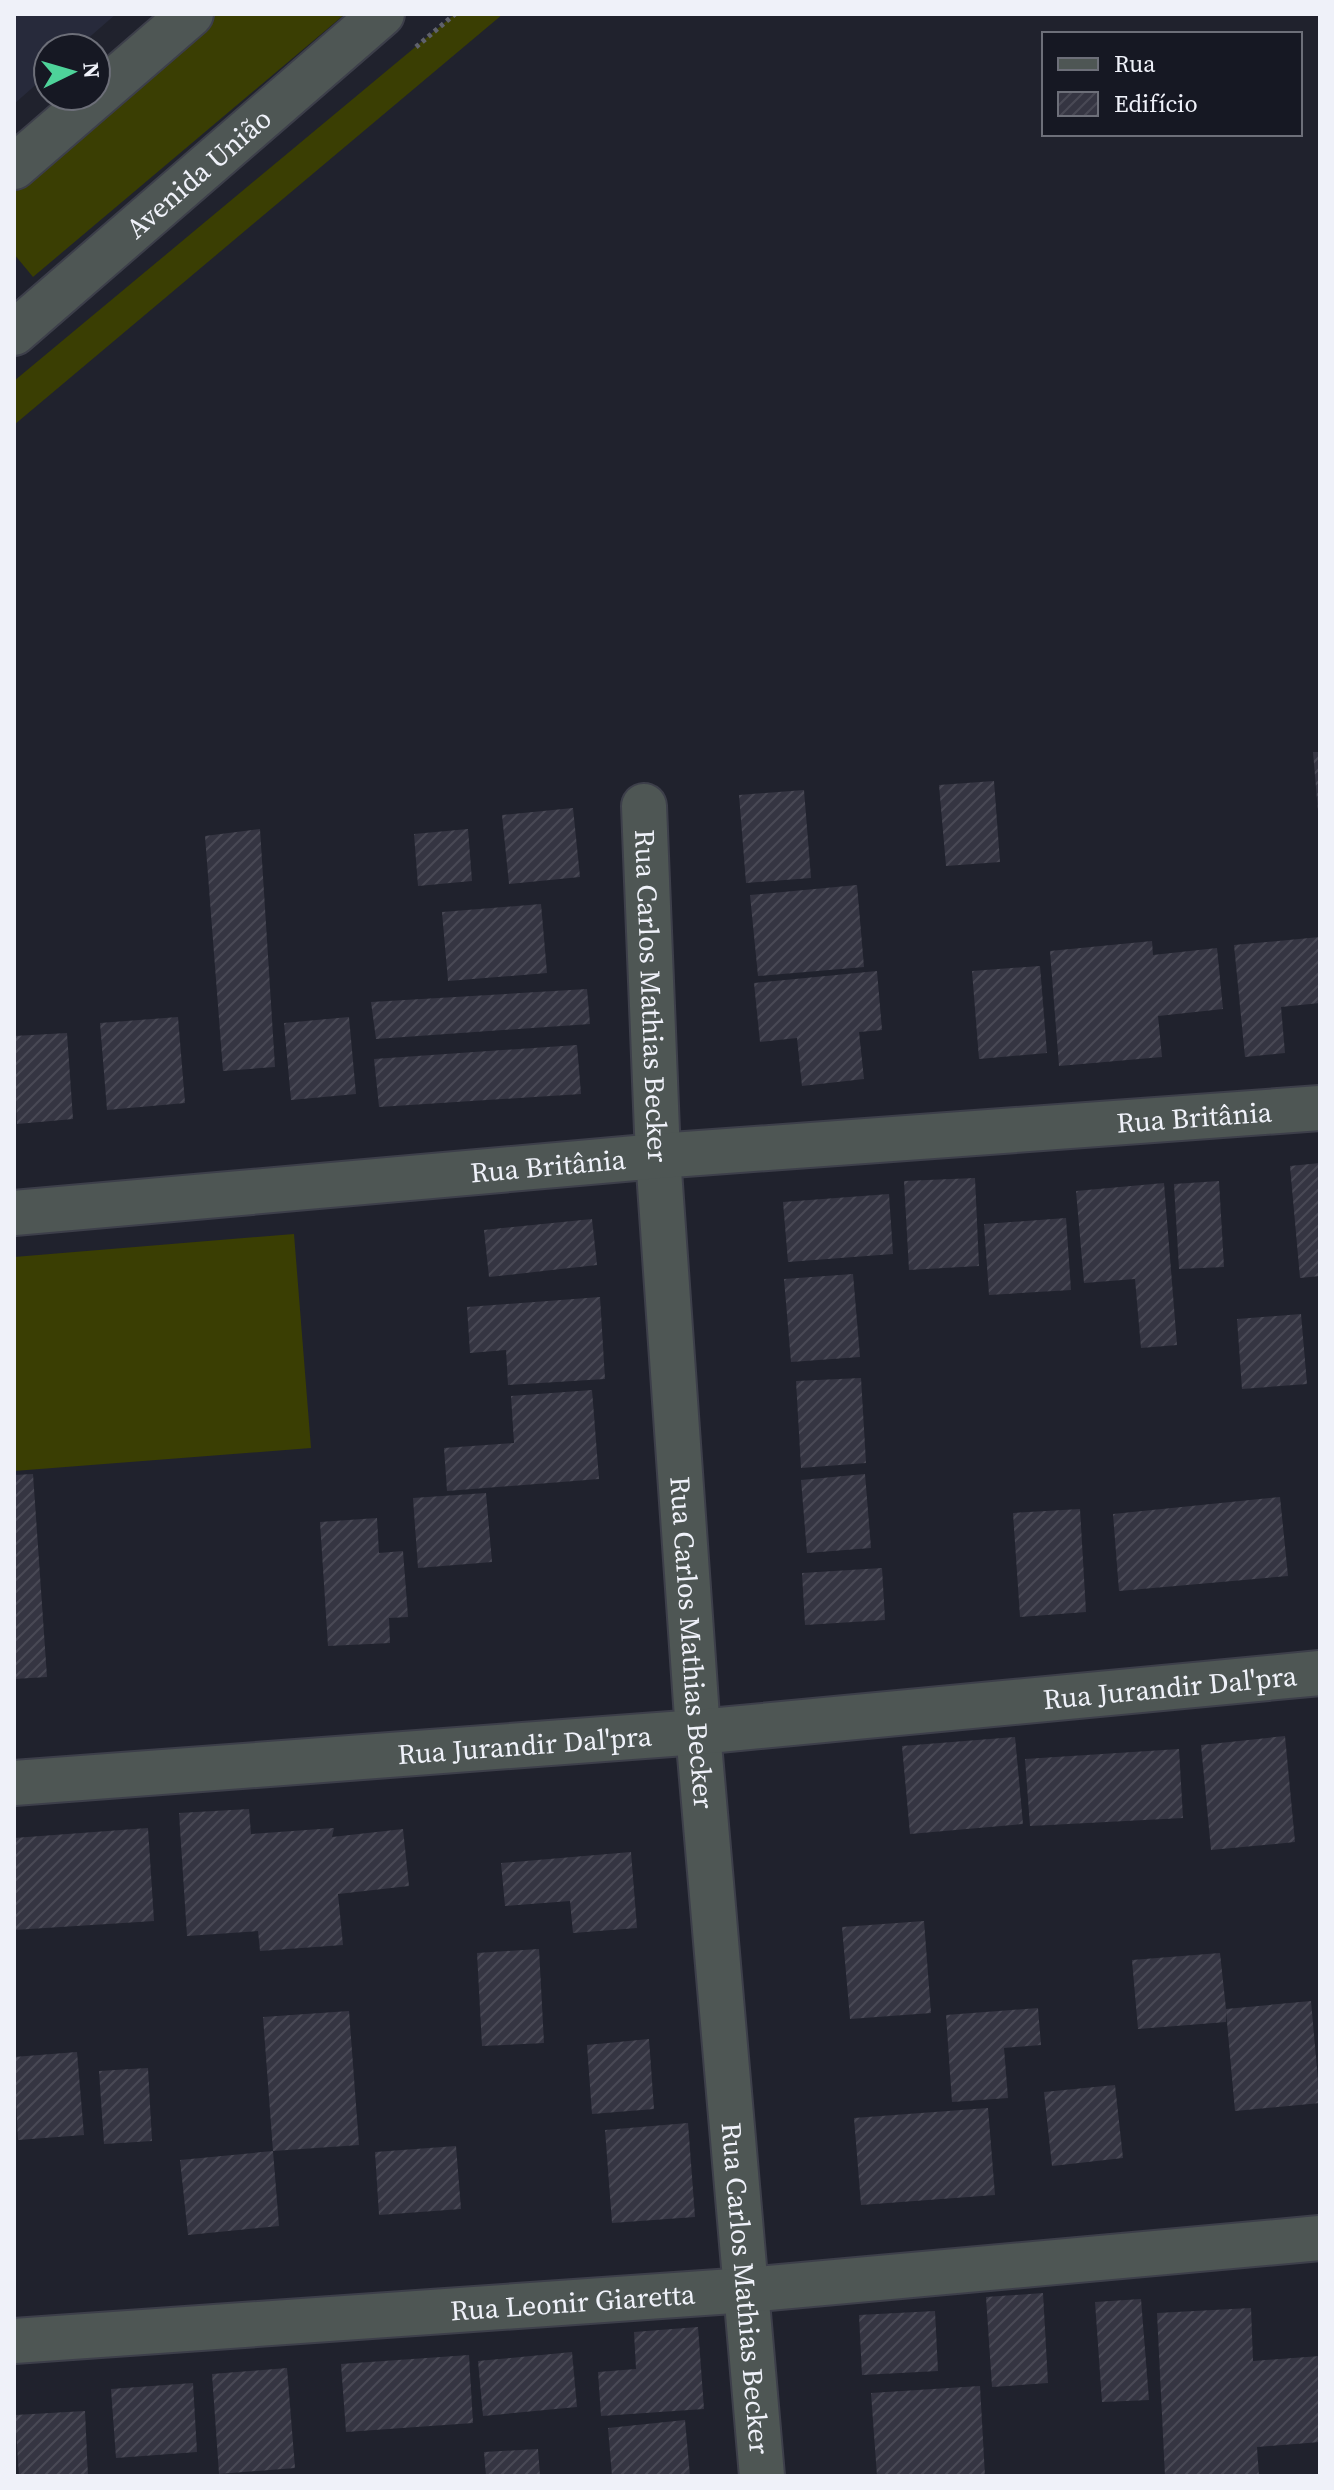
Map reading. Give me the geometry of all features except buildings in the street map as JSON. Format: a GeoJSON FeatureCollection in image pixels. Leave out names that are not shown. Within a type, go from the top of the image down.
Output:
{"type":"FeatureCollection","features":[{"type":"Feature","properties":{"kind":"street"},"geometry":{"type":"LineString","coordinates":[[14,167],[191,14]]}},
{"type":"Feature","properties":{"kind":"street","name":"Avenida União"},"geometry":{"type":"LineString","coordinates":[[19,318],[382,14]]}},
{"type":"Feature","properties":{"kind":"street","name":"Rua Carlos Mathias Becker"},"geometry":{"type":"LineString","coordinates":[[644,806],[658,1156],[698,1732],[762,2476]]}},
{"type":"Feature","properties":{"kind":"street","name":"Rua Britânia"},"geometry":{"type":"LineString","coordinates":[[14,1213],[658,1156],[1320,1108]]}},
{"type":"Feature","properties":{"kind":"street","name":"Rua Jurandir Dal'pra"},"geometry":{"type":"LineString","coordinates":[[14,1783],[698,1732],[1320,1673]]}},
{"type":"Feature","properties":{"kind":"street","name":"Rua Leonir Giaretta"},"geometry":{"type":"LineString","coordinates":[[14,2341],[747,2290],[1320,2238]]}},
{"type":"Feature","properties":{"kind":"shaded area"},"geometry":{"type":"Polygon","coordinates":[[[14,14],[116,14],[95,32],[32,32],[32,88],[14,104],[14,14]]]}},
{"type":"Feature","properties":{"kind":"shaded area"},"geometry":{"type":"Polygon","coordinates":[[[216,14],[345,14],[33,277],[14,254],[14,187],[102,112],[112,112],[112,103],[216,14]]]}},
{"type":"Feature","properties":{"kind":"shaded area"},"geometry":{"type":"Polygon","coordinates":[[[455,14],[503,14],[14,425],[14,381],[455,14]]]}},
{"type":"Feature","properties":{"kind":"shaded area"},"geometry":{"type":"Polygon","coordinates":[[[294,1234],[311,1448],[14,1471],[14,1257],[294,1234]]]}}]}
